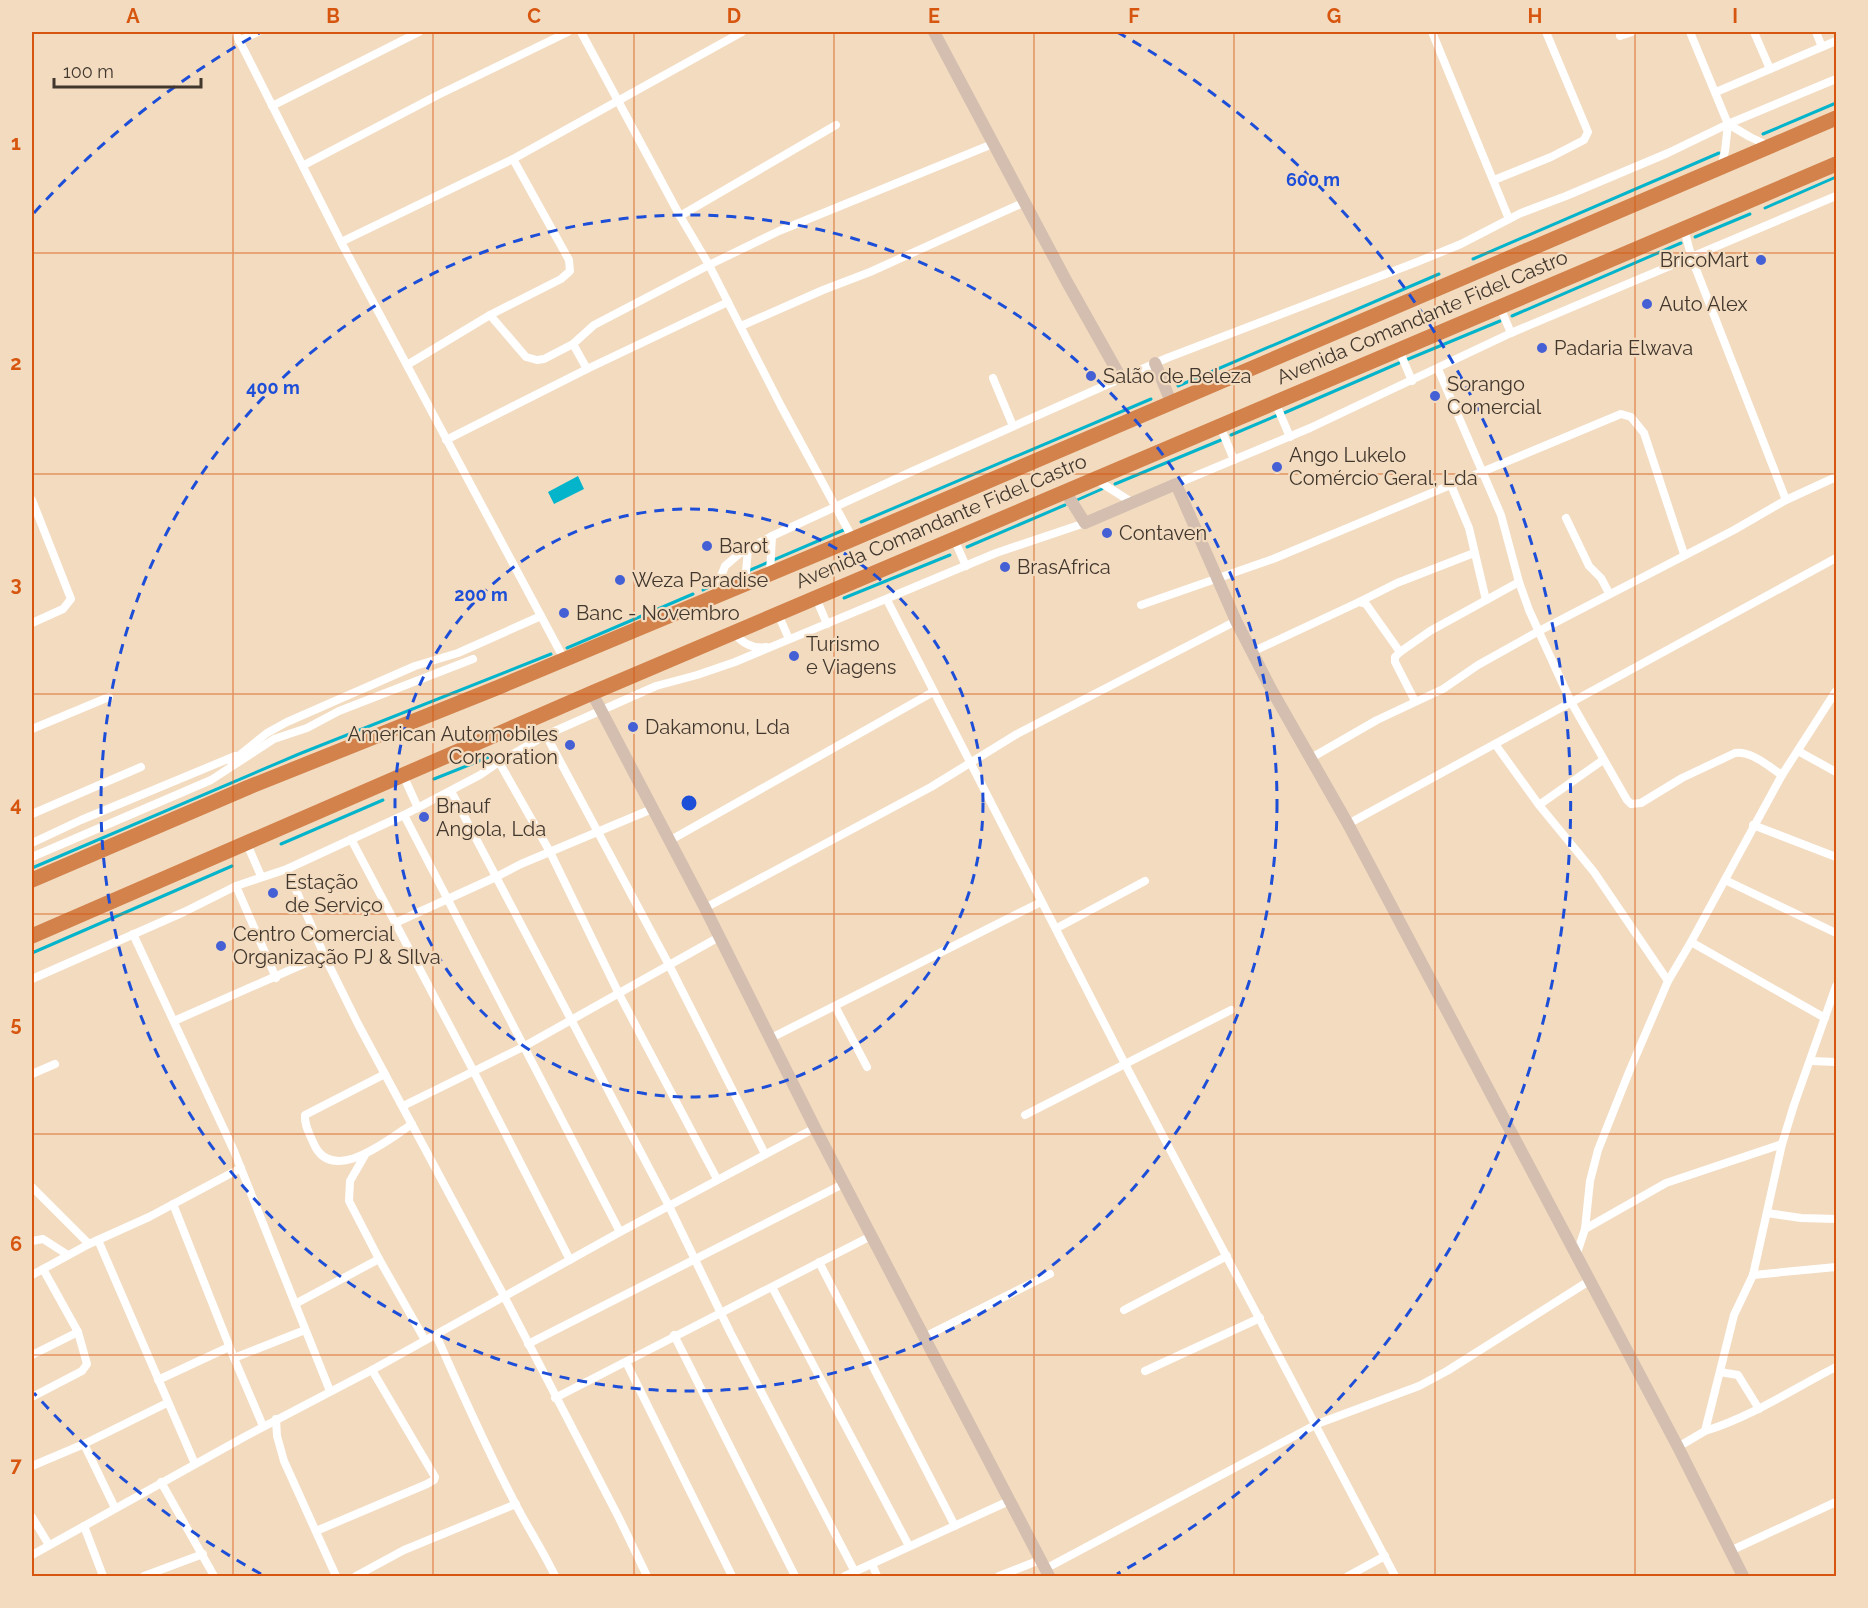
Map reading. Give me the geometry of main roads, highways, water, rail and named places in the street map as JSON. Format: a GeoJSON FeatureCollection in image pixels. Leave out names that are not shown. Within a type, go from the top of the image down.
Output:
{"type":"FeatureCollection","features":[{"type":"Feature","properties":{"kind":"highway","name":"Avenida Comandante Fidel Castro"},"geometry":{"type":"LineString","coordinates":[[32,880],[249,787],[500,687],[853,539],[1836,118]]}},
{"type":"Feature","properties":{"kind":"highway","name":"Avenida Comandante Fidel Castro"},"geometry":{"type":"LineString","coordinates":[[32,936],[592,693],[1836,164]]}},
{"type":"Feature","properties":{"kind":"water"},"geometry":{"type":"Polygon","coordinates":[[[578,476],[584,489],[554,504],[548,492],[578,476]]]}},
{"type":"Feature","properties":{"kind":"waterway"},"geometry":{"type":"LineString","coordinates":[[1763,134],[1836,103]]}},
{"type":"Feature","properties":{"kind":"waterway"},"geometry":{"type":"LineString","coordinates":[[1473,259],[1719,153]]}},
{"type":"Feature","properties":{"kind":"waterway"},"geometry":{"type":"LineString","coordinates":[[1765,208],[1836,177]]}},
{"type":"Feature","properties":{"kind":"waterway"},"geometry":{"type":"LineString","coordinates":[[1695,237],[1750,214]]}},
{"type":"Feature","properties":{"kind":"waterway"},"geometry":{"type":"LineString","coordinates":[[1512,316],[1681,243]]}},
{"type":"Feature","properties":{"kind":"waterway"},"geometry":{"type":"LineString","coordinates":[[1178,386],[1439,274]]}},
{"type":"Feature","properties":{"kind":"waterway"},"geometry":{"type":"LineString","coordinates":[[1406,360],[1500,321]]}},
{"type":"Feature","properties":{"kind":"waterway"},"geometry":{"type":"LineString","coordinates":[[1284,413],[1399,363]]}},
{"type":"Feature","properties":{"kind":"waterway"},"geometry":{"type":"LineString","coordinates":[[861,522],[1151,399]]}},
{"type":"Feature","properties":{"kind":"waterway"},"geometry":{"type":"LineString","coordinates":[[1231,435],[1278,415]]}},
{"type":"Feature","properties":{"kind":"waterway"},"geometry":{"type":"LineString","coordinates":[[1115,484],[1221,440]]}},
{"type":"Feature","properties":{"kind":"waterway"},"geometry":{"type":"LineString","coordinates":[[1077,500],[1102,489]]}},
{"type":"Feature","properties":{"kind":"waterway"},"geometry":{"type":"LineString","coordinates":[[967,547],[1065,505]]}},
{"type":"Feature","properties":{"kind":"waterway"},"geometry":{"type":"LineString","coordinates":[[722,582],[846,529]]}},
{"type":"Feature","properties":{"kind":"waterway"},"geometry":{"type":"LineString","coordinates":[[844,598],[950,555]]}},
{"type":"Feature","properties":{"kind":"waterway"},"geometry":{"type":"LineString","coordinates":[[703,590],[716,584]]}},
{"type":"Feature","properties":{"kind":"waterway"},"geometry":{"type":"LineString","coordinates":[[567,648],[693,594]]}},
{"type":"Feature","properties":{"kind":"waterway"},"geometry":{"type":"LineString","coordinates":[[32,868],[299,754],[551,654]]}},
{"type":"Feature","properties":{"kind":"waterway"},"geometry":{"type":"LineString","coordinates":[[434,779],[494,755]]}},
{"type":"Feature","properties":{"kind":"waterway"},"geometry":{"type":"LineString","coordinates":[[281,844],[383,800]]}},
{"type":"Feature","properties":{"kind":"waterway"},"geometry":{"type":"LineString","coordinates":[[32,953],[232,866]]}},
{"type":"Feature","properties":{"kind":"place","name":"BricoMart"},"geometry":{"type":"Point","coordinates":[1761,260]}},
{"type":"Feature","properties":{"kind":"place","name":"Auto Alex"},"geometry":{"type":"Point","coordinates":[1647,304]}},
{"type":"Feature","properties":{"kind":"place","name":"Padaria Elwava"},"geometry":{"type":"Point","coordinates":[1542,348]}},
{"type":"Feature","properties":{"kind":"place","name":"Salão de Beleza"},"geometry":{"type":"Point","coordinates":[1091,376]}},
{"type":"Feature","properties":{"kind":"place","name":"Sorango Comercial"},"geometry":{"type":"Point","coordinates":[1435,396]}},
{"type":"Feature","properties":{"kind":"place","name":"Ango Lukelo Comércio Geral, Lda"},"geometry":{"type":"Point","coordinates":[1277,467]}},
{"type":"Feature","properties":{"kind":"place","name":"Contaven"},"geometry":{"type":"Point","coordinates":[1107,533]}},
{"type":"Feature","properties":{"kind":"place","name":"Barot"},"geometry":{"type":"Point","coordinates":[707,546]}},
{"type":"Feature","properties":{"kind":"place","name":"BrasAfrica"},"geometry":{"type":"Point","coordinates":[1005,567]}},
{"type":"Feature","properties":{"kind":"place","name":"Weza Paradise"},"geometry":{"type":"Point","coordinates":[620,580]}},
{"type":"Feature","properties":{"kind":"place","name":"Banc - Novembro"},"geometry":{"type":"Point","coordinates":[564,613]}},
{"type":"Feature","properties":{"kind":"place","name":"Turismo e Viagens"},"geometry":{"type":"Point","coordinates":[794,656]}},
{"type":"Feature","properties":{"kind":"place","name":"Dakamonu, Lda"},"geometry":{"type":"Point","coordinates":[633,727]}},
{"type":"Feature","properties":{"kind":"place","name":"American Automobiles Corporation"},"geometry":{"type":"Point","coordinates":[570,745]}},
{"type":"Feature","properties":{"kind":"place","name":"Bnauf Angola, Lda"},"geometry":{"type":"Point","coordinates":[424,817]}},
{"type":"Feature","properties":{"kind":"place","name":"Estação de Serviço"},"geometry":{"type":"Point","coordinates":[273,893]}},
{"type":"Feature","properties":{"kind":"place","name":"Centro Comercial Organização PJ & SIlva"},"geometry":{"type":"Point","coordinates":[221,946]}}]}
